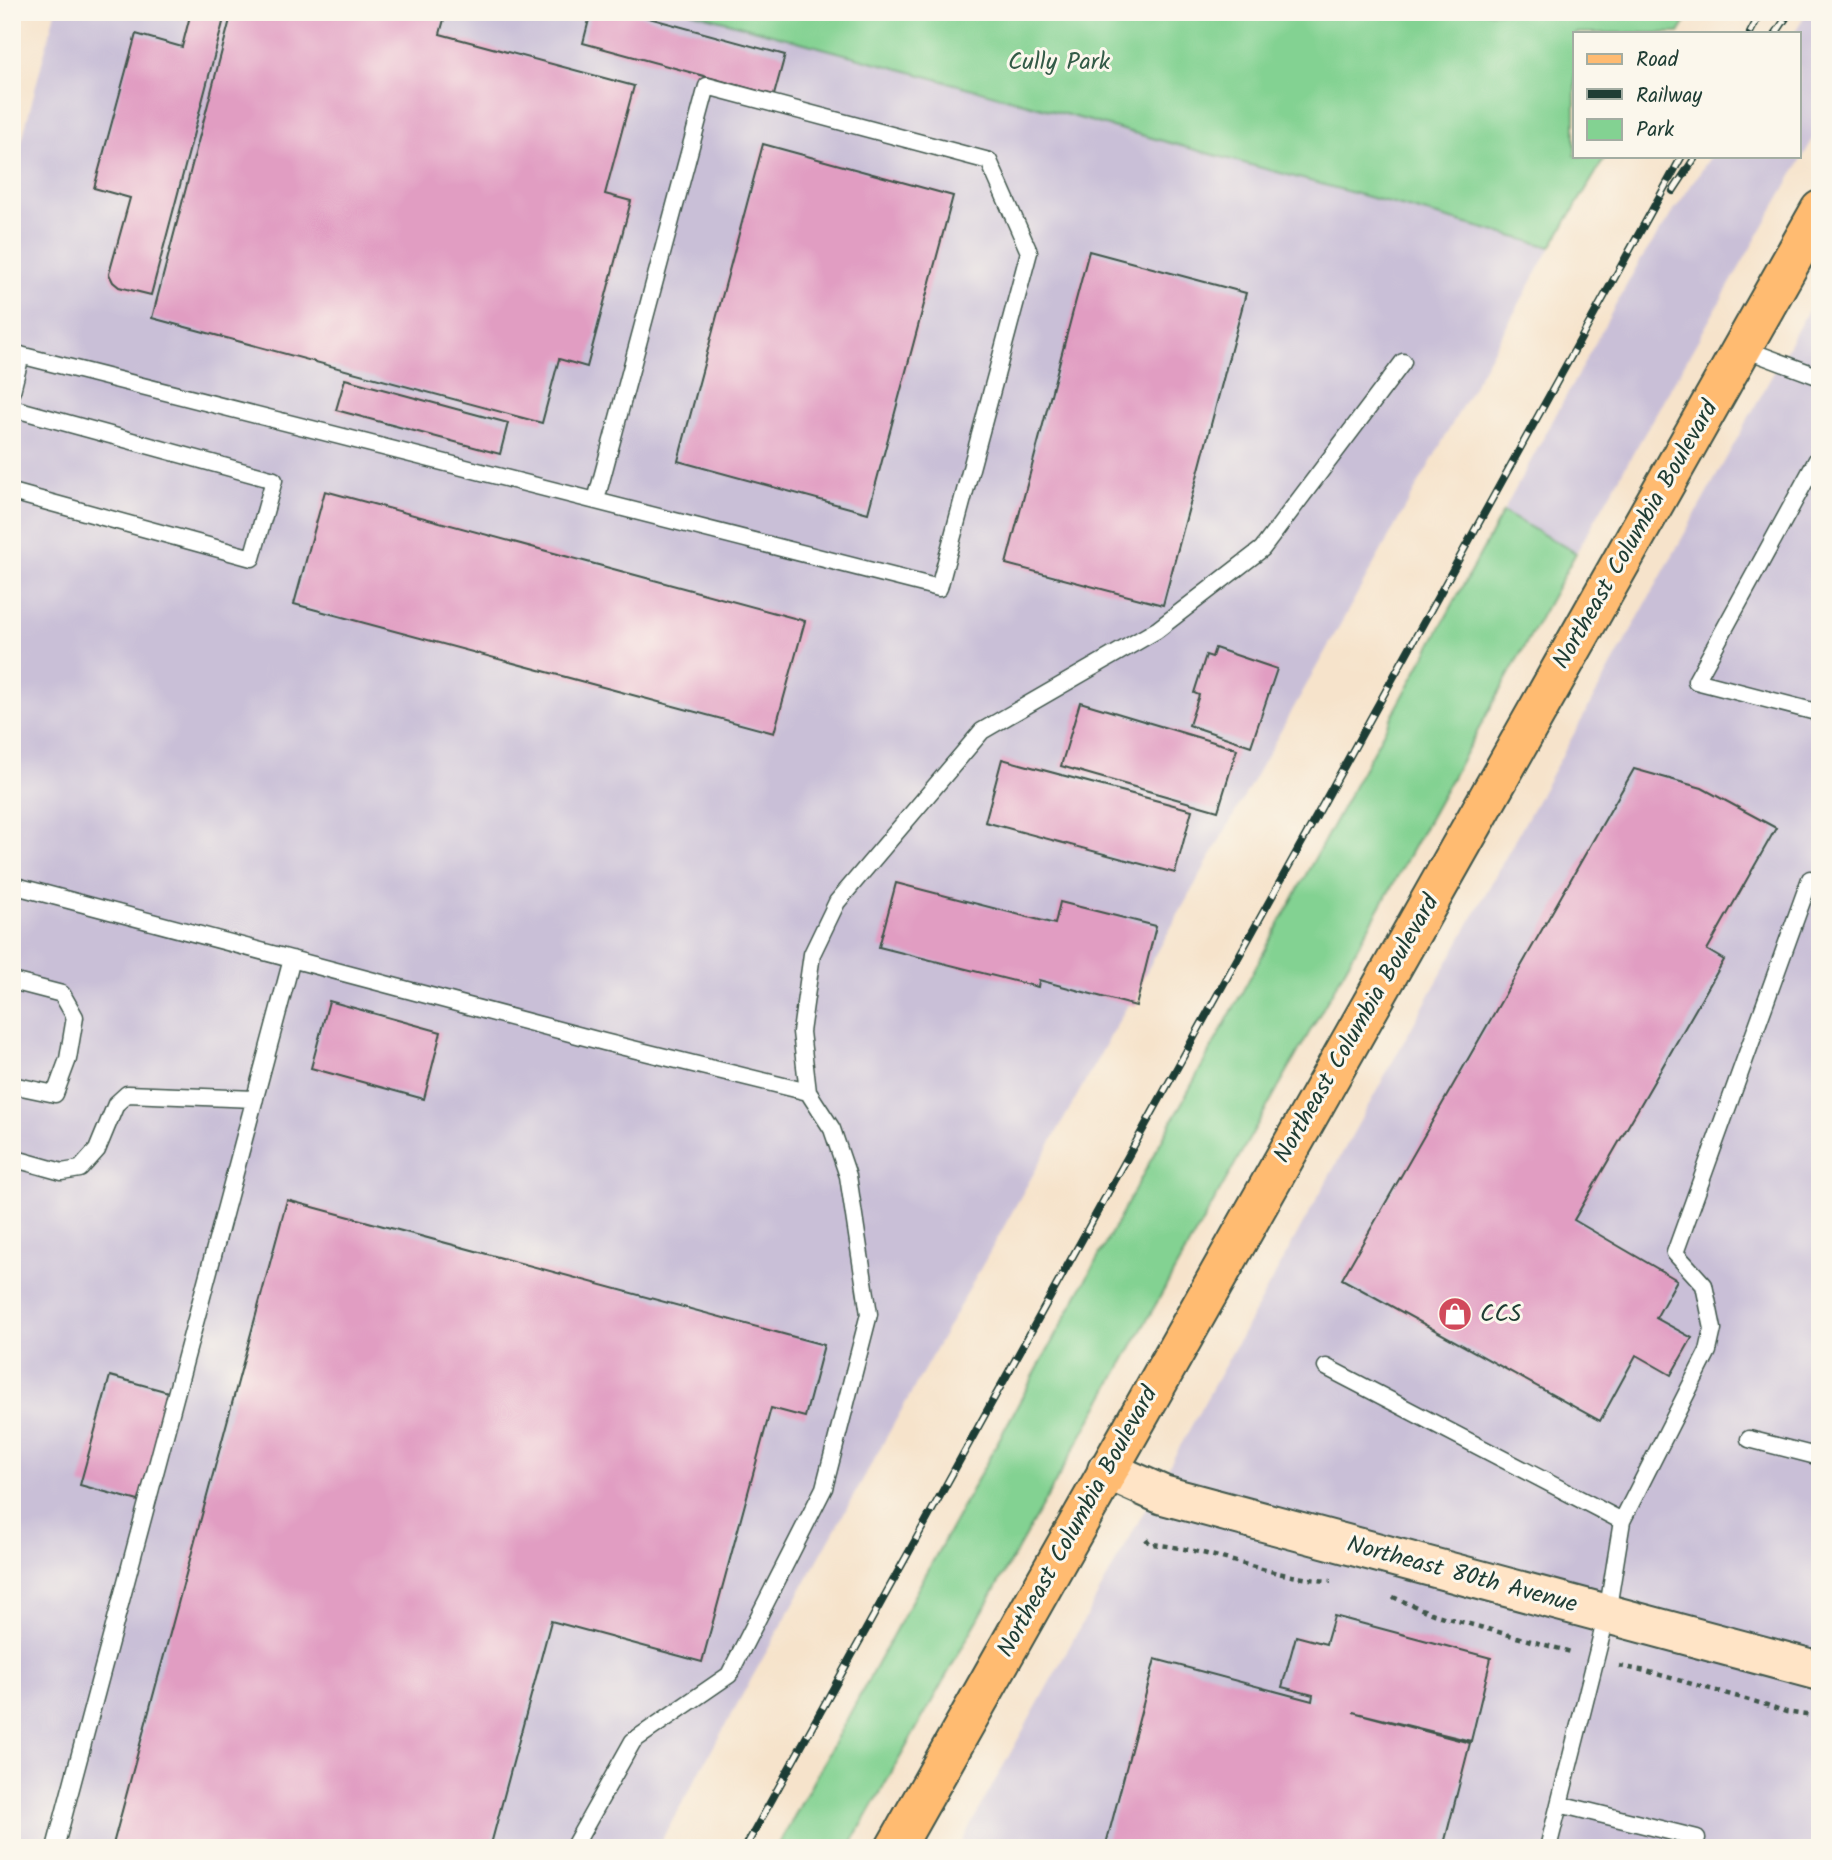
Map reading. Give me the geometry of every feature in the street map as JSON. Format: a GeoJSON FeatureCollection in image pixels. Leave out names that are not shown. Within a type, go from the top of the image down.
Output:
{"type":"FeatureCollection","features":[{"type":"Feature","properties":{"kind":"main road","name":"Northeast Columbia Boulevard"},"geometry":{"type":"LineString","coordinates":[[895,1848],[1820,210]]}},
{"type":"Feature","properties":{"kind":"street","name":"Northeast 80th Avenue"},"geometry":{"type":"LineString","coordinates":[[1107,1471],[1163,1495],[1820,1671]]}},
{"type":"Feature","properties":{"kind":"lane"},"geometry":{"type":"LineString","coordinates":[[12,391],[17,354],[939,588],[1029,252],[989,161],[707,86],[596,500]]}},
{"type":"Feature","properties":{"kind":"lane"},"geometry":{"type":"LineString","coordinates":[[1742,348],[1820,377]]}},
{"type":"Feature","properties":{"kind":"lane"},"geometry":{"type":"LineString","coordinates":[[573,1848],[633,1741],[729,1675],[824,1488],[869,1314],[848,1176],[832,1129],[808,1092],[801,1032],[812,954],[837,902],[982,731],[1157,631],[1262,549],[1403,362]]}},
{"type":"Feature","properties":{"kind":"lane"},"geometry":{"type":"LineString","coordinates":[[12,408],[274,480],[252,558],[12,492]]}},
{"type":"Feature","properties":{"kind":"lane"},"geometry":{"type":"LineString","coordinates":[[1820,454],[1696,681],[1820,713]]}},
{"type":"Feature","properties":{"kind":"lane"},"geometry":{"type":"LineString","coordinates":[[1548,1848],[1606,1614],[1622,1521],[1708,1351],[1713,1329],[1704,1285],[1675,1253],[1810,879]]}},
{"type":"Feature","properties":{"kind":"lane"},"geometry":{"type":"LineString","coordinates":[[12,885],[604,1042],[808,1092]]}},
{"type":"Feature","properties":{"kind":"lane"},"geometry":{"type":"LineString","coordinates":[[55,1848],[292,959]]}},
{"type":"Feature","properties":{"kind":"lane"},"geometry":{"type":"LineString","coordinates":[[12,981],[62,995],[75,1017],[68,1059],[55,1094],[12,1085]]}},
{"type":"Feature","properties":{"kind":"lane"},"geometry":{"type":"LineString","coordinates":[[12,1158],[62,1172],[80,1169],[97,1150],[116,1104],[127,1094],[255,1099]]}},
{"type":"Feature","properties":{"kind":"lane"},"geometry":{"type":"LineString","coordinates":[[1326,1367],[1622,1521]]}},
{"type":"Feature","properties":{"kind":"lane"},"geometry":{"type":"LineString","coordinates":[[1749,1439],[1820,1457]]}},
{"type":"Feature","properties":{"kind":"lane"},"geometry":{"type":"LineString","coordinates":[[1559,1804],[1698,1838]]}},
{"type":"Feature","properties":{"kind":"path"},"geometry":{"type":"LineString","coordinates":[[1146,1539],[1150,1544],[1190,1549],[1291,1577],[1342,1583]]}},
{"type":"Feature","properties":{"kind":"path"},"geometry":{"type":"LineString","coordinates":[[1383,1592],[1404,1604],[1433,1614],[1566,1649],[1594,1661],[1646,1671],[1786,1712],[1819,1717]]}},
{"type":"Feature","properties":{"kind":"shaded area"},"geometry":{"type":"Polygon","coordinates":[[[55,12],[691,12],[1551,247],[657,1848],[12,1848],[12,179],[55,12]]]}},
{"type":"Feature","properties":{"kind":"shaded area"},"geometry":{"type":"Polygon","coordinates":[[[1807,12],[1820,12],[1820,127],[1576,553],[1503,512],[1638,264],[1710,158],[1800,158],[1800,32],[1795,32],[1807,12]]]}},
{"type":"Feature","properties":{"kind":"shaded area"},"geometry":{"type":"Polygon","coordinates":[[[1811,305],[1820,308],[1820,1848],[958,1848],[1811,305]]]}},
{"type":"Feature","properties":{"kind":"green space","name":"Cully Park"},"geometry":{"type":"Polygon","coordinates":[[[691,12],[1692,12],[1680,32],[1573,32],[1573,158],[1605,158],[1551,247],[691,12]]]}},
{"type":"Feature","properties":{"kind":"green space"},"geometry":{"type":"Polygon","coordinates":[[[1503,512],[1576,553],[1397,877],[849,1848],[777,1848],[1503,512]]]}},
{"type":"Feature","properties":{"kind":"building"},"geometry":{"type":"Polygon","coordinates":[[[191,12],[225,15],[151,295],[119,287],[113,282],[109,274],[130,198],[94,188],[136,34],[182,47],[191,12]]]}},
{"type":"Feature","properties":{"kind":"building"},"geometry":{"type":"Polygon","coordinates":[[[232,12],[446,12],[440,34],[634,86],[605,194],[631,201],[587,367],[559,359],[542,423],[152,318],[232,12]]]}},
{"type":"Feature","properties":{"kind":"building"},"geometry":{"type":"Polygon","coordinates":[[[591,12],[627,12],[785,55],[774,95],[583,43],[591,12]]]}},
{"type":"Feature","properties":{"kind":"building"},"geometry":{"type":"Polygon","coordinates":[[[763,144],[953,196],[868,513],[678,461],[763,144]]]}},
{"type":"Feature","properties":{"kind":"building"},"geometry":{"type":"Polygon","coordinates":[[[1089,251],[1246,293],[1163,605],[1006,564],[1089,251]]]}},
{"type":"Feature","properties":{"kind":"building"},"geometry":{"type":"Polygon","coordinates":[[[345,379],[508,423],[500,454],[336,410],[345,379]]]}},
{"type":"Feature","properties":{"kind":"building"},"geometry":{"type":"Polygon","coordinates":[[[325,491],[805,621],[774,733],[294,604],[325,491]]]}},
{"type":"Feature","properties":{"kind":"building"},"geometry":{"type":"Polygon","coordinates":[[[1215,648],[1277,669],[1251,746],[1189,725],[1199,695],[1194,693],[1206,655],[1212,657],[1215,648]]]}},
{"type":"Feature","properties":{"kind":"building"},"geometry":{"type":"Polygon","coordinates":[[[1080,702],[1237,749],[1218,811],[1061,766],[1080,702]]]}},
{"type":"Feature","properties":{"kind":"building"},"geometry":{"type":"Polygon","coordinates":[[[1002,759],[1192,810],[1175,873],[985,822],[1002,759]]]}},
{"type":"Feature","properties":{"kind":"building"},"geometry":{"type":"Polygon","coordinates":[[[1634,769],[1702,788],[1776,828],[1707,950],[1724,960],[1574,1220],[1677,1280],[1656,1318],[1692,1338],[1671,1375],[1636,1355],[1600,1421],[1342,1279],[1634,769]]]}},
{"type":"Feature","properties":{"kind":"building"},"geometry":{"type":"Polygon","coordinates":[[[896,883],[1055,924],[1060,902],[1156,926],[1136,1006],[1039,980],[1038,987],[879,947],[896,883]]]}},
{"type":"Feature","properties":{"kind":"building"},"geometry":{"type":"Polygon","coordinates":[[[329,1001],[441,1032],[424,1099],[311,1068],[329,1001]]]}},
{"type":"Feature","properties":{"kind":"building"},"geometry":{"type":"Polygon","coordinates":[[[287,1200],[824,1345],[805,1417],[771,1408],[702,1662],[551,1621],[490,1848],[112,1848],[287,1200]]]}},
{"type":"Feature","properties":{"kind":"building"},"geometry":{"type":"Polygon","coordinates":[[[110,1376],[172,1393],[142,1502],[80,1485],[110,1376]]]}},
{"type":"Feature","properties":{"kind":"building"},"geometry":{"type":"Polygon","coordinates":[[[1334,1616],[1491,1658],[1471,1741],[1353,1712],[1470,1743],[1443,1848],[1105,1848],[1155,1659],[1312,1701],[1313,1695],[1282,1687],[1296,1636],[1326,1644],[1334,1616]]]}},
{"type":"Feature","properties":{"kind":"railway"},"geometry":{"type":"LineString","coordinates":[[1751,32],[1761,12]]}},
{"type":"Feature","properties":{"kind":"railway"},"geometry":{"type":"LineString","coordinates":[[1777,32],[1790,12]]}},
{"type":"Feature","properties":{"kind":"railway"},"geometry":{"type":"LineString","coordinates":[[745,1848],[1681,158]]}},
{"type":"Feature","properties":{"kind":"railway"},"geometry":{"type":"LineString","coordinates":[[1673,191],[1695,158]]}},
{"type":"Feature","properties":{"kind":"place","name":"CCS"},"geometry":{"type":"Point","coordinates":[1455,1314]}}]}
